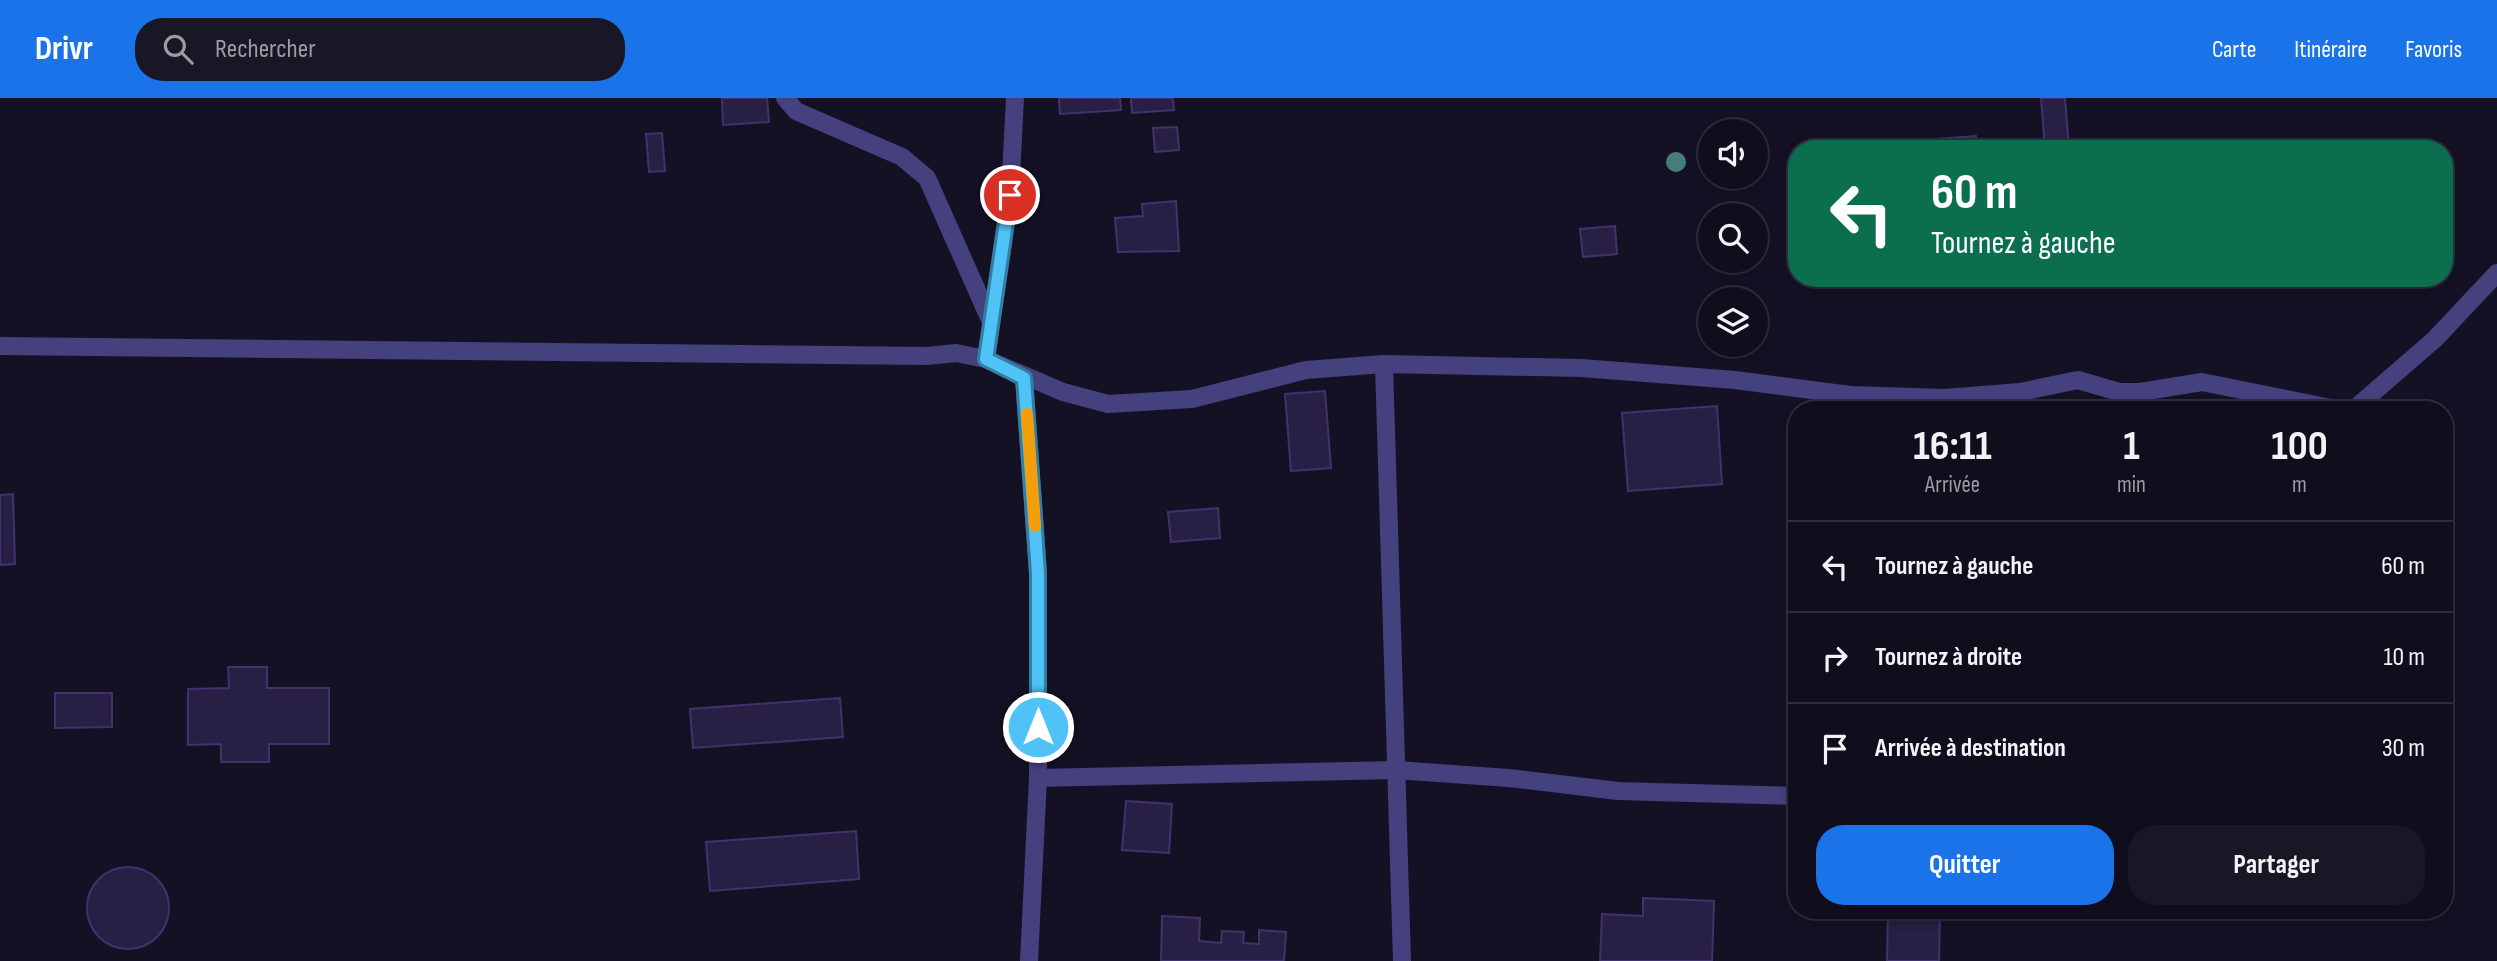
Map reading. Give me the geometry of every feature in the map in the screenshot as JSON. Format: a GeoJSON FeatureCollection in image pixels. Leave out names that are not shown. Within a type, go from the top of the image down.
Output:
{"type":"FeatureCollection","features":[{"type":"Feature","properties":{"kind":"street"},"geometry":{"type":"LineString","coordinates":[[785,98],[796,111],[902,158],[927,178],[991,322]]}},
{"type":"Feature","properties":{"kind":"street"},"geometry":{"type":"LineString","coordinates":[[986,359],[1010,195],[1014,98]]}},
{"type":"Feature","properties":{"kind":"street"},"geometry":{"type":"LineString","coordinates":[[2363,401],[2435,339],[2497,273]]}},
{"type":"Feature","properties":{"kind":"street"},"geometry":{"type":"LineString","coordinates":[[0,346],[927,356],[956,354],[986,359],[1024,378],[1108,404],[1192,399],[1306,370],[1384,364],[1581,368],[1735,380],[1850,395],[1945,398],[2020,393],[2078,380],[2119,392],[2140,393],[2202,382],[2296,401]]}},
{"type":"Feature","properties":{"kind":"street"},"geometry":{"type":"LineString","coordinates":[[1384,364],[1402,961]]}},
{"type":"Feature","properties":{"kind":"street"},"geometry":{"type":"LineString","coordinates":[[1024,378],[1038,573],[1038,778],[1029,961]]}},
{"type":"Feature","properties":{"kind":"street"},"geometry":{"type":"LineString","coordinates":[[1038,778],[1396,770],[1509,778],[1618,791],[1788,796]]}},
{"type":"Feature","properties":{"kind":"building"},"geometry":{"type":"Polygon","coordinates":[[[722,98],[767,98],[769,122],[723,125],[722,98]]]}},
{"type":"Feature","properties":{"kind":"building"},"geometry":{"type":"Polygon","coordinates":[[[1059,98],[1120,98],[1121,110],[1060,114],[1059,98]]]}},
{"type":"Feature","properties":{"kind":"building"},"geometry":{"type":"Polygon","coordinates":[[[1131,98],[1173,98],[1174,110],[1132,113],[1131,98]]]}},
{"type":"Feature","properties":{"kind":"building"},"geometry":{"type":"Polygon","coordinates":[[[2041,98],[2065,98],[2068,140],[2044,140],[2041,98]]]}},
{"type":"Feature","properties":{"kind":"building"},"geometry":{"type":"Polygon","coordinates":[[[1177,127],[1179,150],[1155,152],[1153,128],[1177,127]]]}},
{"type":"Feature","properties":{"kind":"building"},"geometry":{"type":"Polygon","coordinates":[[[662,133],[665,171],[649,172],[646,134],[662,133]]]}},
{"type":"Feature","properties":{"kind":"building"},"geometry":{"type":"Polygon","coordinates":[[[1976,136],[1976,140],[1924,140],[1976,136]]]}},
{"type":"Feature","properties":{"kind":"building"},"geometry":{"type":"Polygon","coordinates":[[[1176,201],[1179,251],[1118,252],[1115,218],[1143,216],[1142,204],[1176,201]]]}},
{"type":"Feature","properties":{"kind":"building"},"geometry":{"type":"Polygon","coordinates":[[[1615,226],[1617,254],[1583,257],[1580,229],[1615,226]]]}},
{"type":"Feature","properties":{"kind":"building"},"geometry":{"type":"Polygon","coordinates":[[[1325,391],[1331,468],[1291,471],[1285,394],[1325,391]]]}},
{"type":"Feature","properties":{"kind":"building"},"geometry":{"type":"Polygon","coordinates":[[[1717,406],[1722,484],[1628,491],[1622,413],[1717,406]]]}},
{"type":"Feature","properties":{"kind":"building"},"geometry":{"type":"Polygon","coordinates":[[[13,494],[15,564],[0,565],[0,495],[13,494]]]}},
{"type":"Feature","properties":{"kind":"building"},"geometry":{"type":"Polygon","coordinates":[[[1218,508],[1220,538],[1171,542],[1168,512],[1218,508]]]}},
{"type":"Feature","properties":{"kind":"building"},"geometry":{"type":"Polygon","coordinates":[[[228,667],[267,667],[267,688],[329,688],[329,744],[269,744],[269,762],[221,762],[221,744],[188,745],[188,689],[229,688],[228,667]]]}},
{"type":"Feature","properties":{"kind":"building"},"geometry":{"type":"Polygon","coordinates":[[[55,693],[112,693],[112,727],[55,728],[55,693]]]}},
{"type":"Feature","properties":{"kind":"building"},"geometry":{"type":"Polygon","coordinates":[[[840,698],[843,737],[693,748],[690,709],[840,698]]]}},
{"type":"Feature","properties":{"kind":"building"},"geometry":{"type":"Polygon","coordinates":[[[1126,801],[1172,804],[1169,853],[1122,850],[1126,801]]]}},
{"type":"Feature","properties":{"kind":"building"},"geometry":{"type":"Polygon","coordinates":[[[856,831],[859,879],[710,891],[706,842],[856,831]]]}},
{"type":"Feature","properties":{"kind":"building"},"geometry":{"type":"Polygon","coordinates":[[[128,867],[144,871],[157,879],[165,892],[169,908],[165,924],[157,937],[144,945],[128,949],[112,945],[99,937],[91,924],[87,908],[91,892],[99,879],[112,871],[128,867]]]}},
{"type":"Feature","properties":{"kind":"building"},"geometry":{"type":"Polygon","coordinates":[[[1643,898],[1714,901],[1712,961],[1600,961],[1602,914],[1643,916],[1643,898]]]}},
{"type":"Feature","properties":{"kind":"building"},"geometry":{"type":"Polygon","coordinates":[[[1162,916],[1200,918],[1199,941],[1221,943],[1222,931],[1244,932],[1243,943],[1259,944],[1259,930],[1286,932],[1284,961],[1161,961],[1162,916]]]}},
{"type":"Feature","properties":{"kind":"building"},"geometry":{"type":"Polygon","coordinates":[[[1888,919],[1940,919],[1939,961],[1887,961],[1888,919]]]}},
{"type":"Feature","properties":{"kind":"slow traffic"},"geometry":{"type":"LineString","coordinates":[[1027,414],[1035,526]]}},
{"type":"Feature","properties":{"kind":"route"},"geometry":{"type":"LineString","coordinates":[[1010,195],[986,359],[1024,378],[1038,573],[1038,727]]}}]}
